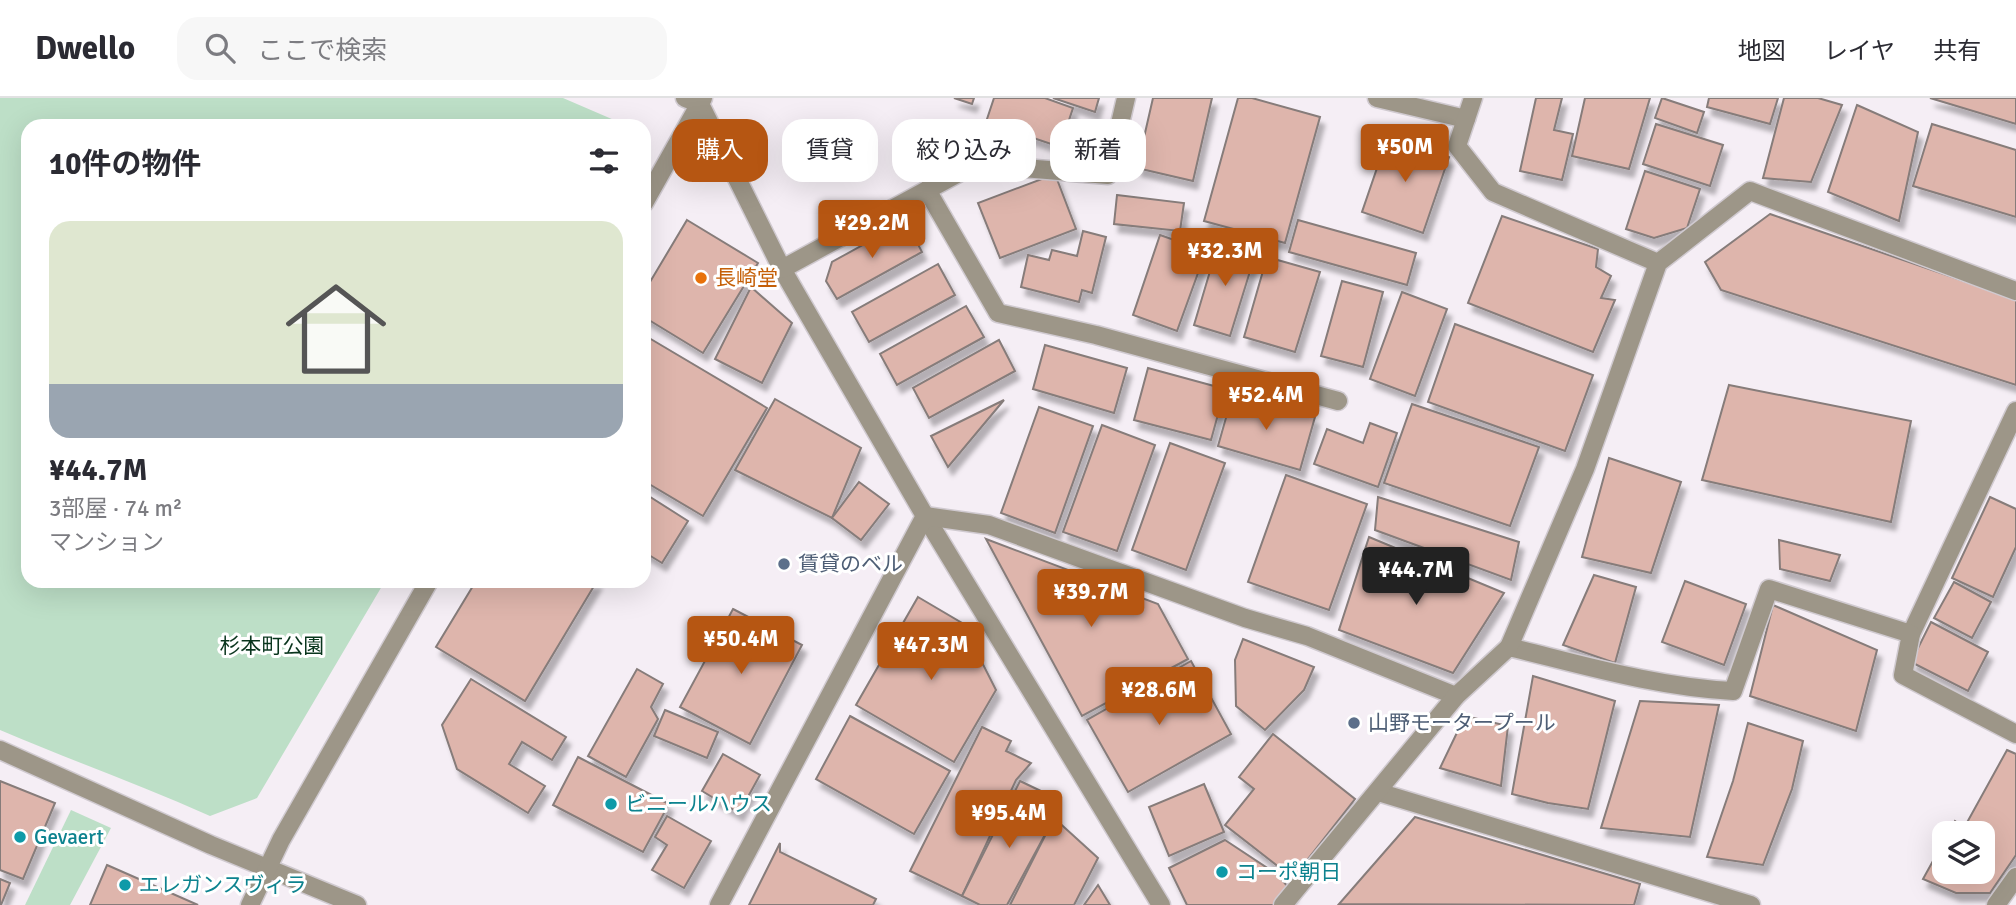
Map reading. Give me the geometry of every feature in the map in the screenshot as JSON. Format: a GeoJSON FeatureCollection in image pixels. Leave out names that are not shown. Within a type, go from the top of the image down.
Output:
{"type":"FeatureCollection","features":[{"type":"Feature","properties":{"kind":"street"},"geometry":{"type":"LineString","coordinates":[[782,269],[975,164],[1108,174],[1126,98]]}},
{"type":"Feature","properties":{"kind":"street"},"geometry":{"type":"LineString","coordinates":[[1377,98],[1466,119]]}},
{"type":"Feature","properties":{"kind":"street"},"geometry":{"type":"LineString","coordinates":[[1473,98],[1457,146],[1493,192],[1658,263]]}},
{"type":"Feature","properties":{"kind":"street"},"geometry":{"type":"LineString","coordinates":[[651,189],[696,100]]}},
{"type":"Feature","properties":{"kind":"street"},"geometry":{"type":"LineString","coordinates":[[696,100],[782,269],[925,516],[1161,905]]}},
{"type":"Feature","properties":{"kind":"street"},"geometry":{"type":"LineString","coordinates":[[927,190],[998,313],[1096,335],[1338,401]]}},
{"type":"Feature","properties":{"kind":"street"},"geometry":{"type":"LineString","coordinates":[[1283,905],[1456,696],[1509,647],[1585,469],[1658,263],[1750,191],[2016,291]]}},
{"type":"Feature","properties":{"kind":"street"},"geometry":{"type":"LineString","coordinates":[[2016,411],[1910,634],[1903,676],[2016,734]]}},
{"type":"Feature","properties":{"kind":"street"},"geometry":{"type":"LineString","coordinates":[[925,516],[989,525],[1245,618],[1307,636],[1456,696]]}},
{"type":"Feature","properties":{"kind":"street"},"geometry":{"type":"LineString","coordinates":[[719,905],[925,516]]}},
{"type":"Feature","properties":{"kind":"street"},"geometry":{"type":"LineString","coordinates":[[250,905],[267,868],[425,588]]}},
{"type":"Feature","properties":{"kind":"street"},"geometry":{"type":"LineString","coordinates":[[1509,647],[1641,679],[1705,690],[1733,691],[1769,589],[1910,634]]}},
{"type":"Feature","properties":{"kind":"street"},"geometry":{"type":"LineString","coordinates":[[0,750],[357,905]]}},
{"type":"Feature","properties":{"kind":"street"},"geometry":{"type":"LineString","coordinates":[[1378,792],[1751,905]]}},
{"type":"Feature","properties":{"kind":"street"},"geometry":{"type":"LineString","coordinates":[[1996,905],[2016,877]]}},
{"type":"Feature","properties":{"kind":"green space","name":"杉本町公園"},"geometry":{"type":"Polygon","coordinates":[[[0,98],[563,98],[612,119],[21,119],[21,588],[381,588],[257,798],[210,816],[0,730],[0,98]]]}},
{"type":"Feature","properties":{"kind":"green space"},"geometry":{"type":"Polygon","coordinates":[[[71,810],[111,828],[70,905],[25,905],[71,810]]]}},
{"type":"Feature","properties":{"kind":"building"},"geometry":{"type":"Polygon","coordinates":[[[954,98],[974,98],[972,104],[954,98]]]}},
{"type":"Feature","properties":{"kind":"building"},"geometry":{"type":"Polygon","coordinates":[[[994,98],[1045,98],[1073,108],[1069,119],[1050,119],[1050,144],[1036,139],[1036,119],[987,119],[994,98]]]}},
{"type":"Feature","properties":{"kind":"building"},"geometry":{"type":"Polygon","coordinates":[[[1053,98],[1099,98],[1095,112],[1053,98]]]}},
{"type":"Feature","properties":{"kind":"building"},"geometry":{"type":"Polygon","coordinates":[[[1153,98],[1212,98],[1193,181],[1146,170],[1146,129],[1153,98]]]}},
{"type":"Feature","properties":{"kind":"building"},"geometry":{"type":"Polygon","coordinates":[[[1238,98],[1252,98],[1320,117],[1285,243],[1204,221],[1238,98]]]}},
{"type":"Feature","properties":{"kind":"building"},"geometry":{"type":"Polygon","coordinates":[[[1536,98],[1562,98],[1554,130],[1573,134],[1562,180],[1520,171],[1536,98]]]}},
{"type":"Feature","properties":{"kind":"building"},"geometry":{"type":"Polygon","coordinates":[[[1585,98],[1650,98],[1629,169],[1572,156],[1585,98]]]}},
{"type":"Feature","properties":{"kind":"building"},"geometry":{"type":"Polygon","coordinates":[[[1662,98],[1704,112],[1697,133],[1655,118],[1662,98]]]}},
{"type":"Feature","properties":{"kind":"building"},"geometry":{"type":"Polygon","coordinates":[[[1709,98],[1778,98],[1770,124],[1707,107],[1709,98]]]}},
{"type":"Feature","properties":{"kind":"building"},"geometry":{"type":"Polygon","coordinates":[[[1784,98],[1818,98],[1842,105],[1811,182],[1763,178],[1784,98]]]}},
{"type":"Feature","properties":{"kind":"building"},"geometry":{"type":"Polygon","coordinates":[[[1930,98],[2016,98],[2016,124],[1930,98]]]}},
{"type":"Feature","properties":{"kind":"building"},"geometry":{"type":"Polygon","coordinates":[[[1857,105],[1918,132],[1899,221],[1828,192],[1857,105]]]}},
{"type":"Feature","properties":{"kind":"building"},"geometry":{"type":"Polygon","coordinates":[[[1656,124],[1723,145],[1710,186],[1643,164],[1656,124]]]}},
{"type":"Feature","properties":{"kind":"building"},"geometry":{"type":"Polygon","coordinates":[[[1932,124],[2016,150],[2016,217],[1913,186],[1932,124]]]}},
{"type":"Feature","properties":{"kind":"building"},"geometry":{"type":"Polygon","coordinates":[[[1388,136],[1449,157],[1423,233],[1362,212],[1388,136]]]}},
{"type":"Feature","properties":{"kind":"building"},"geometry":{"type":"Polygon","coordinates":[[[1645,171],[1700,189],[1687,228],[1654,238],[1626,229],[1645,171]]]}},
{"type":"Feature","properties":{"kind":"building"},"geometry":{"type":"Polygon","coordinates":[[[1050,176],[1050,182],[1058,182],[1076,229],[1000,258],[978,203],[1050,176]]]}},
{"type":"Feature","properties":{"kind":"building"},"geometry":{"type":"Polygon","coordinates":[[[1117,195],[1184,203],[1180,231],[1114,224],[1117,195]]]}},
{"type":"Feature","properties":{"kind":"building"},"geometry":{"type":"Polygon","coordinates":[[[1770,214],[2016,299],[2016,385],[1721,290],[1705,262],[1770,214]]]}},
{"type":"Feature","properties":{"kind":"building"},"geometry":{"type":"Polygon","coordinates":[[[1502,216],[1598,249],[1596,267],[1611,276],[1601,298],[1615,300],[1593,352],[1468,303],[1502,216]]]}},
{"type":"Feature","properties":{"kind":"building","name":"長崎堂"},"geometry":{"type":"Polygon","coordinates":[[[687,220],[758,263],[703,353],[651,321],[651,280],[687,220]]]}},
{"type":"Feature","properties":{"kind":"building"},"geometry":{"type":"Polygon","coordinates":[[[1298,220],[1416,253],[1407,285],[1289,252],[1298,220]]]}},
{"type":"Feature","properties":{"kind":"building"},"geometry":{"type":"Polygon","coordinates":[[[906,221],[922,252],[837,299],[826,281],[832,262],[906,221]]]}},
{"type":"Feature","properties":{"kind":"building"},"geometry":{"type":"Polygon","coordinates":[[[1083,231],[1106,237],[1092,293],[1082,290],[1079,302],[1021,287],[1028,255],[1049,260],[1052,250],[1077,256],[1083,231]]]}},
{"type":"Feature","properties":{"kind":"building"},"geometry":{"type":"Polygon","coordinates":[[[1160,235],[1206,251],[1177,331],[1133,315],[1160,235]]]}},
{"type":"Feature","properties":{"kind":"building"},"geometry":{"type":"Polygon","coordinates":[[[1219,241],[1256,252],[1230,336],[1194,325],[1219,241]]]}},
{"type":"Feature","properties":{"kind":"building"},"geometry":{"type":"Polygon","coordinates":[[[1267,257],[1320,272],[1295,352],[1244,337],[1267,257]]]}},
{"type":"Feature","properties":{"kind":"building"},"geometry":{"type":"Polygon","coordinates":[[[938,264],[955,295],[869,342],[852,312],[938,264]]]}},
{"type":"Feature","properties":{"kind":"building"},"geometry":{"type":"Polygon","coordinates":[[[1342,281],[1383,292],[1363,367],[1321,356],[1342,281]]]}},
{"type":"Feature","properties":{"kind":"building"},"geometry":{"type":"Polygon","coordinates":[[[751,287],[792,323],[762,383],[715,359],[751,287]]]}},
{"type":"Feature","properties":{"kind":"building"},"geometry":{"type":"Polygon","coordinates":[[[1402,292],[1447,309],[1415,396],[1370,379],[1402,292]]]}},
{"type":"Feature","properties":{"kind":"building"},"geometry":{"type":"Polygon","coordinates":[[[966,306],[984,337],[897,385],[880,354],[966,306]]]}},
{"type":"Feature","properties":{"kind":"building"},"geometry":{"type":"Polygon","coordinates":[[[1455,324],[1593,375],[1565,451],[1428,402],[1455,324]]]}},
{"type":"Feature","properties":{"kind":"building"},"geometry":{"type":"Polygon","coordinates":[[[651,339],[767,408],[703,516],[651,485],[651,339]]]}},
{"type":"Feature","properties":{"kind":"building"},"geometry":{"type":"Polygon","coordinates":[[[999,340],[1015,371],[929,418],[913,388],[999,340]]]}},
{"type":"Feature","properties":{"kind":"building"},"geometry":{"type":"Polygon","coordinates":[[[1045,345],[1127,368],[1114,413],[1033,389],[1045,345]]]}},
{"type":"Feature","properties":{"kind":"building"},"geometry":{"type":"Polygon","coordinates":[[[1148,368],[1225,389],[1211,440],[1134,420],[1148,368]]]}},
{"type":"Feature","properties":{"kind":"building"},"geometry":{"type":"Polygon","coordinates":[[[1729,385],[1911,421],[1891,522],[1702,480],[1729,385]]]}},
{"type":"Feature","properties":{"kind":"building"},"geometry":{"type":"Polygon","coordinates":[[[1233,393],[1315,417],[1300,470],[1218,446],[1233,393]]]}},
{"type":"Feature","properties":{"kind":"building"},"geometry":{"type":"Polygon","coordinates":[[[775,399],[861,448],[832,518],[735,470],[775,399]]]}},
{"type":"Feature","properties":{"kind":"building"},"geometry":{"type":"Polygon","coordinates":[[[1004,400],[948,467],[931,436],[1004,400]]]}},
{"type":"Feature","properties":{"kind":"building"},"geometry":{"type":"Polygon","coordinates":[[[1412,404],[1539,447],[1510,526],[1384,483],[1412,404]]]}},
{"type":"Feature","properties":{"kind":"building"},"geometry":{"type":"Polygon","coordinates":[[[1039,407],[1093,426],[1055,533],[1001,513],[1039,407]]]}},
{"type":"Feature","properties":{"kind":"building"},"geometry":{"type":"Polygon","coordinates":[[[1370,423],[1397,433],[1378,487],[1314,464],[1327,429],[1363,443],[1370,423]]]}},
{"type":"Feature","properties":{"kind":"building"},"geometry":{"type":"Polygon","coordinates":[[[1102,425],[1155,445],[1117,551],[1063,532],[1102,425]]]}},
{"type":"Feature","properties":{"kind":"building"},"geometry":{"type":"Polygon","coordinates":[[[1170,443],[1225,463],[1186,570],[1132,550],[1170,443]]]}},
{"type":"Feature","properties":{"kind":"building"},"geometry":{"type":"Polygon","coordinates":[[[1609,458],[1681,482],[1651,573],[1582,557],[1609,458]]]}},
{"type":"Feature","properties":{"kind":"building"},"geometry":{"type":"Polygon","coordinates":[[[1286,475],[1367,504],[1329,610],[1248,582],[1286,475]]]}},
{"type":"Feature","properties":{"kind":"building"},"geometry":{"type":"Polygon","coordinates":[[[859,482],[889,504],[861,540],[832,518],[859,482]]]}},
{"type":"Feature","properties":{"kind":"building"},"geometry":{"type":"Polygon","coordinates":[[[651,497],[688,521],[662,563],[651,556],[651,497]]]}},
{"type":"Feature","properties":{"kind":"building"},"geometry":{"type":"Polygon","coordinates":[[[1378,497],[1519,542],[1511,580],[1375,530],[1378,497]]]}},
{"type":"Feature","properties":{"kind":"building"},"geometry":{"type":"Polygon","coordinates":[[[1990,497],[2016,509],[2016,547],[1993,597],[1952,578],[1990,497]]]}},
{"type":"Feature","properties":{"kind":"building"},"geometry":{"type":"Polygon","coordinates":[[[1369,537],[1504,593],[1453,673],[1339,630],[1369,537]]]}},
{"type":"Feature","properties":{"kind":"building"},"geometry":{"type":"Polygon","coordinates":[[[986,539],[1158,604],[1188,659],[1082,716],[986,539]]]}},
{"type":"Feature","properties":{"kind":"building"},"geometry":{"type":"Polygon","coordinates":[[[1779,540],[1840,555],[1830,581],[1780,569],[1779,540]]]}},
{"type":"Feature","properties":{"kind":"building"},"geometry":{"type":"Polygon","coordinates":[[[1594,575],[1636,587],[1615,663],[1563,645],[1594,575]]]}},
{"type":"Feature","properties":{"kind":"building"},"geometry":{"type":"Polygon","coordinates":[[[1685,581],[1746,604],[1724,665],[1662,642],[1685,581]]]}},
{"type":"Feature","properties":{"kind":"building"},"geometry":{"type":"Polygon","coordinates":[[[1954,582],[1991,602],[1972,638],[1934,618],[1954,582]]]}},
{"type":"Feature","properties":{"kind":"building"},"geometry":{"type":"Polygon","coordinates":[[[472,588],[593,588],[525,701],[436,647],[472,588]]]}},
{"type":"Feature","properties":{"kind":"building"},"geometry":{"type":"Polygon","coordinates":[[[918,597],[962,623],[996,690],[954,762],[856,705],[918,597]]]}},
{"type":"Feature","properties":{"kind":"building"},"geometry":{"type":"Polygon","coordinates":[[[1773,605],[1877,650],[1856,731],[1750,696],[1773,605]]]}},
{"type":"Feature","properties":{"kind":"building"},"geometry":{"type":"Polygon","coordinates":[[[733,609],[802,645],[750,744],[680,707],[733,609]]]}},
{"type":"Feature","properties":{"kind":"building"},"geometry":{"type":"Polygon","coordinates":[[[1931,622],[1988,652],[1968,691],[1911,662],[1931,622]]]}},
{"type":"Feature","properties":{"kind":"building"},"geometry":{"type":"Polygon","coordinates":[[[1243,639],[1314,667],[1304,690],[1265,730],[1236,706],[1235,660],[1243,639]]]}},
{"type":"Feature","properties":{"kind":"building"},"geometry":{"type":"Polygon","coordinates":[[[1191,661],[1231,734],[1128,792],[1087,720],[1191,661]]]}},
{"type":"Feature","properties":{"kind":"building"},"geometry":{"type":"Polygon","coordinates":[[[637,669],[663,684],[651,707],[658,719],[626,777],[588,756],[637,669]]]}},
{"type":"Feature","properties":{"kind":"building"},"geometry":{"type":"Polygon","coordinates":[[[1533,676],[1615,701],[1588,809],[1512,794],[1533,676]]]}},
{"type":"Feature","properties":{"kind":"building"},"geometry":{"type":"Polygon","coordinates":[[[471,679],[566,737],[552,760],[522,742],[509,764],[545,786],[528,813],[457,769],[442,725],[471,679]]]}},
{"type":"Feature","properties":{"kind":"building"},"geometry":{"type":"Polygon","coordinates":[[[1640,701],[1719,705],[1690,837],[1601,828],[1640,701]]]}},
{"type":"Feature","properties":{"kind":"building"},"geometry":{"type":"Polygon","coordinates":[[[665,710],[718,732],[707,758],[654,736],[665,710]]]}},
{"type":"Feature","properties":{"kind":"building"},"geometry":{"type":"Polygon","coordinates":[[[850,716],[950,771],[914,834],[816,779],[850,716]]]}},
{"type":"Feature","properties":{"kind":"building"},"geometry":{"type":"Polygon","coordinates":[[[1465,716],[1508,726],[1501,786],[1440,768],[1465,716]]]}},
{"type":"Feature","properties":{"kind":"building"},"geometry":{"type":"Polygon","coordinates":[[[1748,723],[1803,741],[1792,789],[1763,865],[1707,857],[1733,781],[1748,723]]]}},
{"type":"Feature","properties":{"kind":"building"},"geometry":{"type":"Polygon","coordinates":[[[982,727],[1011,741],[1006,751],[1031,763],[1016,780],[962,896],[910,871],[982,727]]]}},
{"type":"Feature","properties":{"kind":"building"},"geometry":{"type":"Polygon","coordinates":[[[1273,734],[1355,799],[1293,878],[1225,825],[1254,789],[1239,777],[1273,734]]]}},
{"type":"Feature","properties":{"kind":"building"},"geometry":{"type":"Polygon","coordinates":[[[2007,750],[2016,754],[2016,855],[1990,893],[1956,893],[1935,884],[1995,884],[1995,821],[1968,821],[2007,750]]]}},
{"type":"Feature","properties":{"kind":"building"},"geometry":{"type":"Polygon","coordinates":[[[723,754],[760,775],[739,813],[702,791],[723,754]]]}},
{"type":"Feature","properties":{"kind":"building","name":"ビニールハウス"},"geometry":{"type":"Polygon","coordinates":[[[578,757],[669,804],[643,852],[553,805],[578,757]]]}},
{"type":"Feature","properties":{"kind":"building","name":"Gevaert"},"geometry":{"type":"Polygon","coordinates":[[[0,781],[55,803],[23,879],[0,870],[0,781]]]}},
{"type":"Feature","properties":{"kind":"building"},"geometry":{"type":"Polygon","coordinates":[[[1020,781],[1043,792],[1031,810],[1054,818],[1007,905],[980,905],[962,896],[1020,781]]]}},
{"type":"Feature","properties":{"kind":"building"},"geometry":{"type":"Polygon","coordinates":[[[1204,784],[1224,832],[1169,856],[1149,807],[1204,784]]]}},
{"type":"Feature","properties":{"kind":"building"},"geometry":{"type":"Polygon","coordinates":[[[667,816],[711,841],[684,888],[652,870],[667,845],[655,837],[667,816]]]}},
{"type":"Feature","properties":{"kind":"building"},"geometry":{"type":"Polygon","coordinates":[[[1415,817],[1640,884],[1634,905],[1339,904],[1415,817]]]}},
{"type":"Feature","properties":{"kind":"building"},"geometry":{"type":"Polygon","coordinates":[[[1054,818],[1098,858],[1074,905],[1010,905],[1054,818]]]}},
{"type":"Feature","properties":{"kind":"building","name":"コーポ朝日"},"geometry":{"type":"Polygon","coordinates":[[[1225,840],[1278,875],[1293,893],[1280,905],[1187,905],[1169,868],[1225,840]]]}},
{"type":"Feature","properties":{"kind":"building"},"geometry":{"type":"Polygon","coordinates":[[[780,843],[780,852],[876,899],[873,905],[749,905],[780,843]]]}},
{"type":"Feature","properties":{"kind":"building"},"geometry":{"type":"Polygon","coordinates":[[[1932,863],[1932,883],[1923,879],[1932,863]]]}},
{"type":"Feature","properties":{"kind":"building","name":"エレガンスヴィラ"},"geometry":{"type":"Polygon","coordinates":[[[107,865],[198,905],[90,905],[107,865]]]}},
{"type":"Feature","properties":{"kind":"building"},"geometry":{"type":"Polygon","coordinates":[[[0,879],[10,883],[1,905],[0,905],[0,879]]]}},
{"type":"Feature","properties":{"kind":"building"},"geometry":{"type":"Polygon","coordinates":[[[1098,885],[1110,905],[1084,905],[1098,885]]]}},
{"type":"Feature","properties":{"kind":"place","name":"長崎堂"},"geometry":{"type":"Point","coordinates":[701,278]}},
{"type":"Feature","properties":{"kind":"place","name":"賃貸のベル"},"geometry":{"type":"Point","coordinates":[784,564]}},
{"type":"Feature","properties":{"kind":"place","name":"山野モータープール"},"geometry":{"type":"Point","coordinates":[1354,723]}},
{"type":"Feature","properties":{"kind":"place","name":"ビニールハウス"},"geometry":{"type":"Point","coordinates":[611,804]}},
{"type":"Feature","properties":{"kind":"place","name":"Gevaert"},"geometry":{"type":"Point","coordinates":[20,837]}},
{"type":"Feature","properties":{"kind":"place","name":"コーポ朝日"},"geometry":{"type":"Point","coordinates":[1222,872]}},
{"type":"Feature","properties":{"kind":"place","name":"エレガンスヴィラ"},"geometry":{"type":"Point","coordinates":[125,885]}}]}
